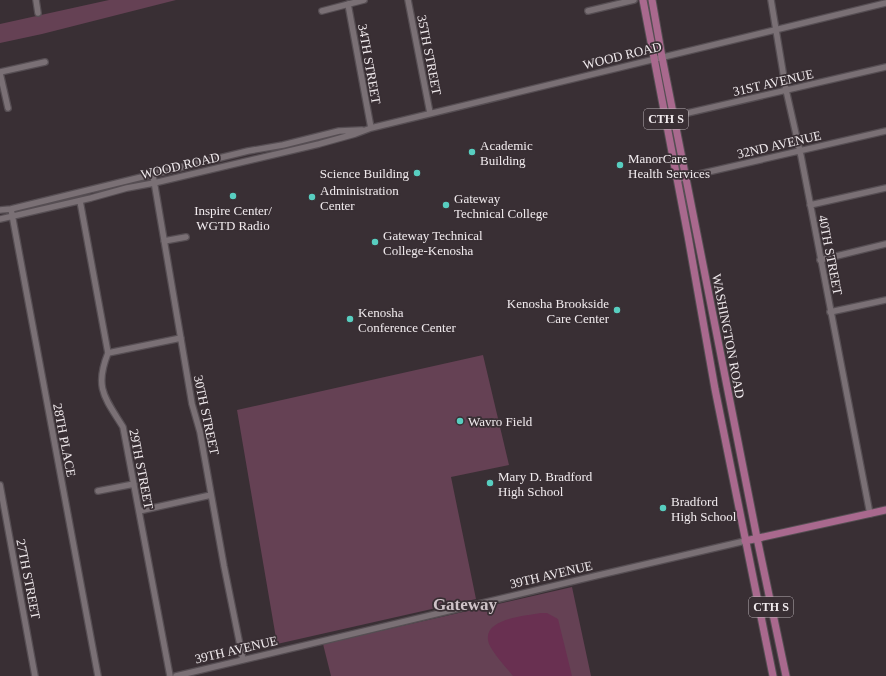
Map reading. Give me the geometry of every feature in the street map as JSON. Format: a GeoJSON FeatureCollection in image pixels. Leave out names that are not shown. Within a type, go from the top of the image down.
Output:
{"type":"FeatureCollection","features":[{"type":"Feature","properties":{"kind":"main road","name":"WASHINGTON ROAD"},"geometry":{"type":"LineString","coordinates":[[643,0],[674,116],[748,493],[786,676]]}},
{"type":"Feature","properties":{"kind":"main road","name":"WASHINGTON ROAD"},"geometry":{"type":"LineString","coordinates":[[652,0],[666,118],[706,342],[773,676]]}},
{"type":"Feature","properties":{"kind":"main road"},"geometry":{"type":"LineString","coordinates":[[683,207],[691,205]]}},
{"type":"Feature","properties":{"kind":"main road"},"geometry":{"type":"LineString","coordinates":[[730,463],[734,462],[738,464],[742,484],[748,493]]}},
{"type":"Feature","properties":{"kind":"main road","name":"39TH AVENUE"},"geometry":{"type":"LineString","coordinates":[[745,541],[886,510]]}},
{"type":"Feature","properties":{"kind":"street"},"geometry":{"type":"LineString","coordinates":[[36,0],[38,13]]}},
{"type":"Feature","properties":{"kind":"street"},"geometry":{"type":"LineString","coordinates":[[322,11],[364,0]]}},
{"type":"Feature","properties":{"kind":"street","name":"35TH STREET"},"geometry":{"type":"LineString","coordinates":[[408,0],[430,114]]}},
{"type":"Feature","properties":{"kind":"street"},"geometry":{"type":"LineString","coordinates":[[588,11],[634,0]]}},
{"type":"Feature","properties":{"kind":"street","name":"40TH STREET"},"geometry":{"type":"LineString","coordinates":[[771,0],[786,90],[800,151],[870,514]]}},
{"type":"Feature","properties":{"kind":"street","name":"WOOD ROAD"},"geometry":{"type":"LineString","coordinates":[[0,219],[319,144],[355,134],[370,128],[886,3]]}},
{"type":"Feature","properties":{"kind":"street","name":"34TH STREET"},"geometry":{"type":"LineString","coordinates":[[348,4],[370,128]]}},
{"type":"Feature","properties":{"kind":"street"},"geometry":{"type":"LineString","coordinates":[[8,108],[0,72],[46,62]]}},
{"type":"Feature","properties":{"kind":"street","name":"31ST AVENUE"},"geometry":{"type":"LineString","coordinates":[[666,118],[886,67]]}},
{"type":"Feature","properties":{"kind":"street","name":"WOOD ROAD"},"geometry":{"type":"LineString","coordinates":[[0,210],[11,209],[248,151],[283,145],[305,138],[352,130],[364,130]]}},
{"type":"Feature","properties":{"kind":"street","name":"32ND AVENUE"},"geometry":{"type":"LineString","coordinates":[[678,180],[886,131]]}},
{"type":"Feature","properties":{"kind":"street","name":"30TH STREET"},"geometry":{"type":"LineString","coordinates":[[153,175],[192,404],[200,432],[243,660]]}},
{"type":"Feature","properties":{"kind":"street"},"geometry":{"type":"LineString","coordinates":[[810,205],[886,188]]}},
{"type":"Feature","properties":{"kind":"street","name":"29TH STREET"},"geometry":{"type":"LineString","coordinates":[[80,201],[108,353],[104,362],[100,383],[106,400],[123,427],[170,676]]}},
{"type":"Feature","properties":{"kind":"street","name":"28TH PLACE"},"geometry":{"type":"LineString","coordinates":[[11,209],[98,676]]}},
{"type":"Feature","properties":{"kind":"street"},"geometry":{"type":"LineString","coordinates":[[164,241],[186,237]]}},
{"type":"Feature","properties":{"kind":"street"},"geometry":{"type":"LineString","coordinates":[[820,260],[886,244]]}},
{"type":"Feature","properties":{"kind":"street"},"geometry":{"type":"LineString","coordinates":[[830,312],[886,300]]}},
{"type":"Feature","properties":{"kind":"street"},"geometry":{"type":"LineString","coordinates":[[108,353],[181,338]]}},
{"type":"Feature","properties":{"kind":"street"},"geometry":{"type":"LineString","coordinates":[[98,491],[134,484]]}},
{"type":"Feature","properties":{"kind":"street","name":"27TH STREET"},"geometry":{"type":"LineString","coordinates":[[0,486],[36,676]]}},
{"type":"Feature","properties":{"kind":"street"},"geometry":{"type":"LineString","coordinates":[[139,511],[211,496]]}},
{"type":"Feature","properties":{"kind":"street","name":"39TH AVENUE"},"geometry":{"type":"LineString","coordinates":[[176,676],[745,541]]}},
{"type":"Feature","properties":{"kind":"shaded area"},"geometry":{"type":"Polygon","coordinates":[[[109,0],[176,0],[42,34],[0,43],[0,24],[109,0]]]}},
{"type":"Feature","properties":{"kind":"shaded area"},"geometry":{"type":"Polygon","coordinates":[[[483,355],[509,465],[451,477],[476,599],[277,644],[237,410],[483,355]]]}},
{"type":"Feature","properties":{"kind":"shaded area"},"geometry":{"type":"Polygon","coordinates":[[[572,587],[591,676],[331,676],[323,644],[572,587]]]}},
{"type":"Feature","properties":{"kind":"shaded area"},"geometry":{"type":"Polygon","coordinates":[[[547,613],[558,619],[572,676],[513,676],[490,646],[488,637],[490,630],[496,624],[505,620],[547,613]]]}},
{"type":"Feature","properties":{"kind":"place","name":"Academic Building"},"geometry":{"type":"Point","coordinates":[472,152]}},
{"type":"Feature","properties":{"kind":"place","name":"ManorCare Health Services"},"geometry":{"type":"Point","coordinates":[620,165]}},
{"type":"Feature","properties":{"kind":"place","name":"Science Building"},"geometry":{"type":"Point","coordinates":[417,173]}},
{"type":"Feature","properties":{"kind":"place","name":"Inspire Center/ WGTD Radio"},"geometry":{"type":"Point","coordinates":[233,196]}},
{"type":"Feature","properties":{"kind":"place","name":"Administration Center"},"geometry":{"type":"Point","coordinates":[312,197]}},
{"type":"Feature","properties":{"kind":"place","name":"Gateway Technical College"},"geometry":{"type":"Point","coordinates":[446,205]}},
{"type":"Feature","properties":{"kind":"place","name":"Gateway Technical College-Kenosha"},"geometry":{"type":"Point","coordinates":[375,242]}},
{"type":"Feature","properties":{"kind":"place","name":"Kenosha Brookside Care Center"},"geometry":{"type":"Point","coordinates":[617,310]}},
{"type":"Feature","properties":{"kind":"place","name":"Kenosha Conference Center"},"geometry":{"type":"Point","coordinates":[350,319]}},
{"type":"Feature","properties":{"kind":"place","name":"Wavro Field"},"geometry":{"type":"Point","coordinates":[460,421]}},
{"type":"Feature","properties":{"kind":"place","name":"Mary D. Bradford High School"},"geometry":{"type":"Point","coordinates":[490,483]}},
{"type":"Feature","properties":{"kind":"place","name":"Bradford High School"},"geometry":{"type":"Point","coordinates":[663,508]}},
{"type":"Feature","properties":{"kind":"district","name":"Gateway"},"geometry":{"type":"Point","coordinates":[465,604]}}]}
